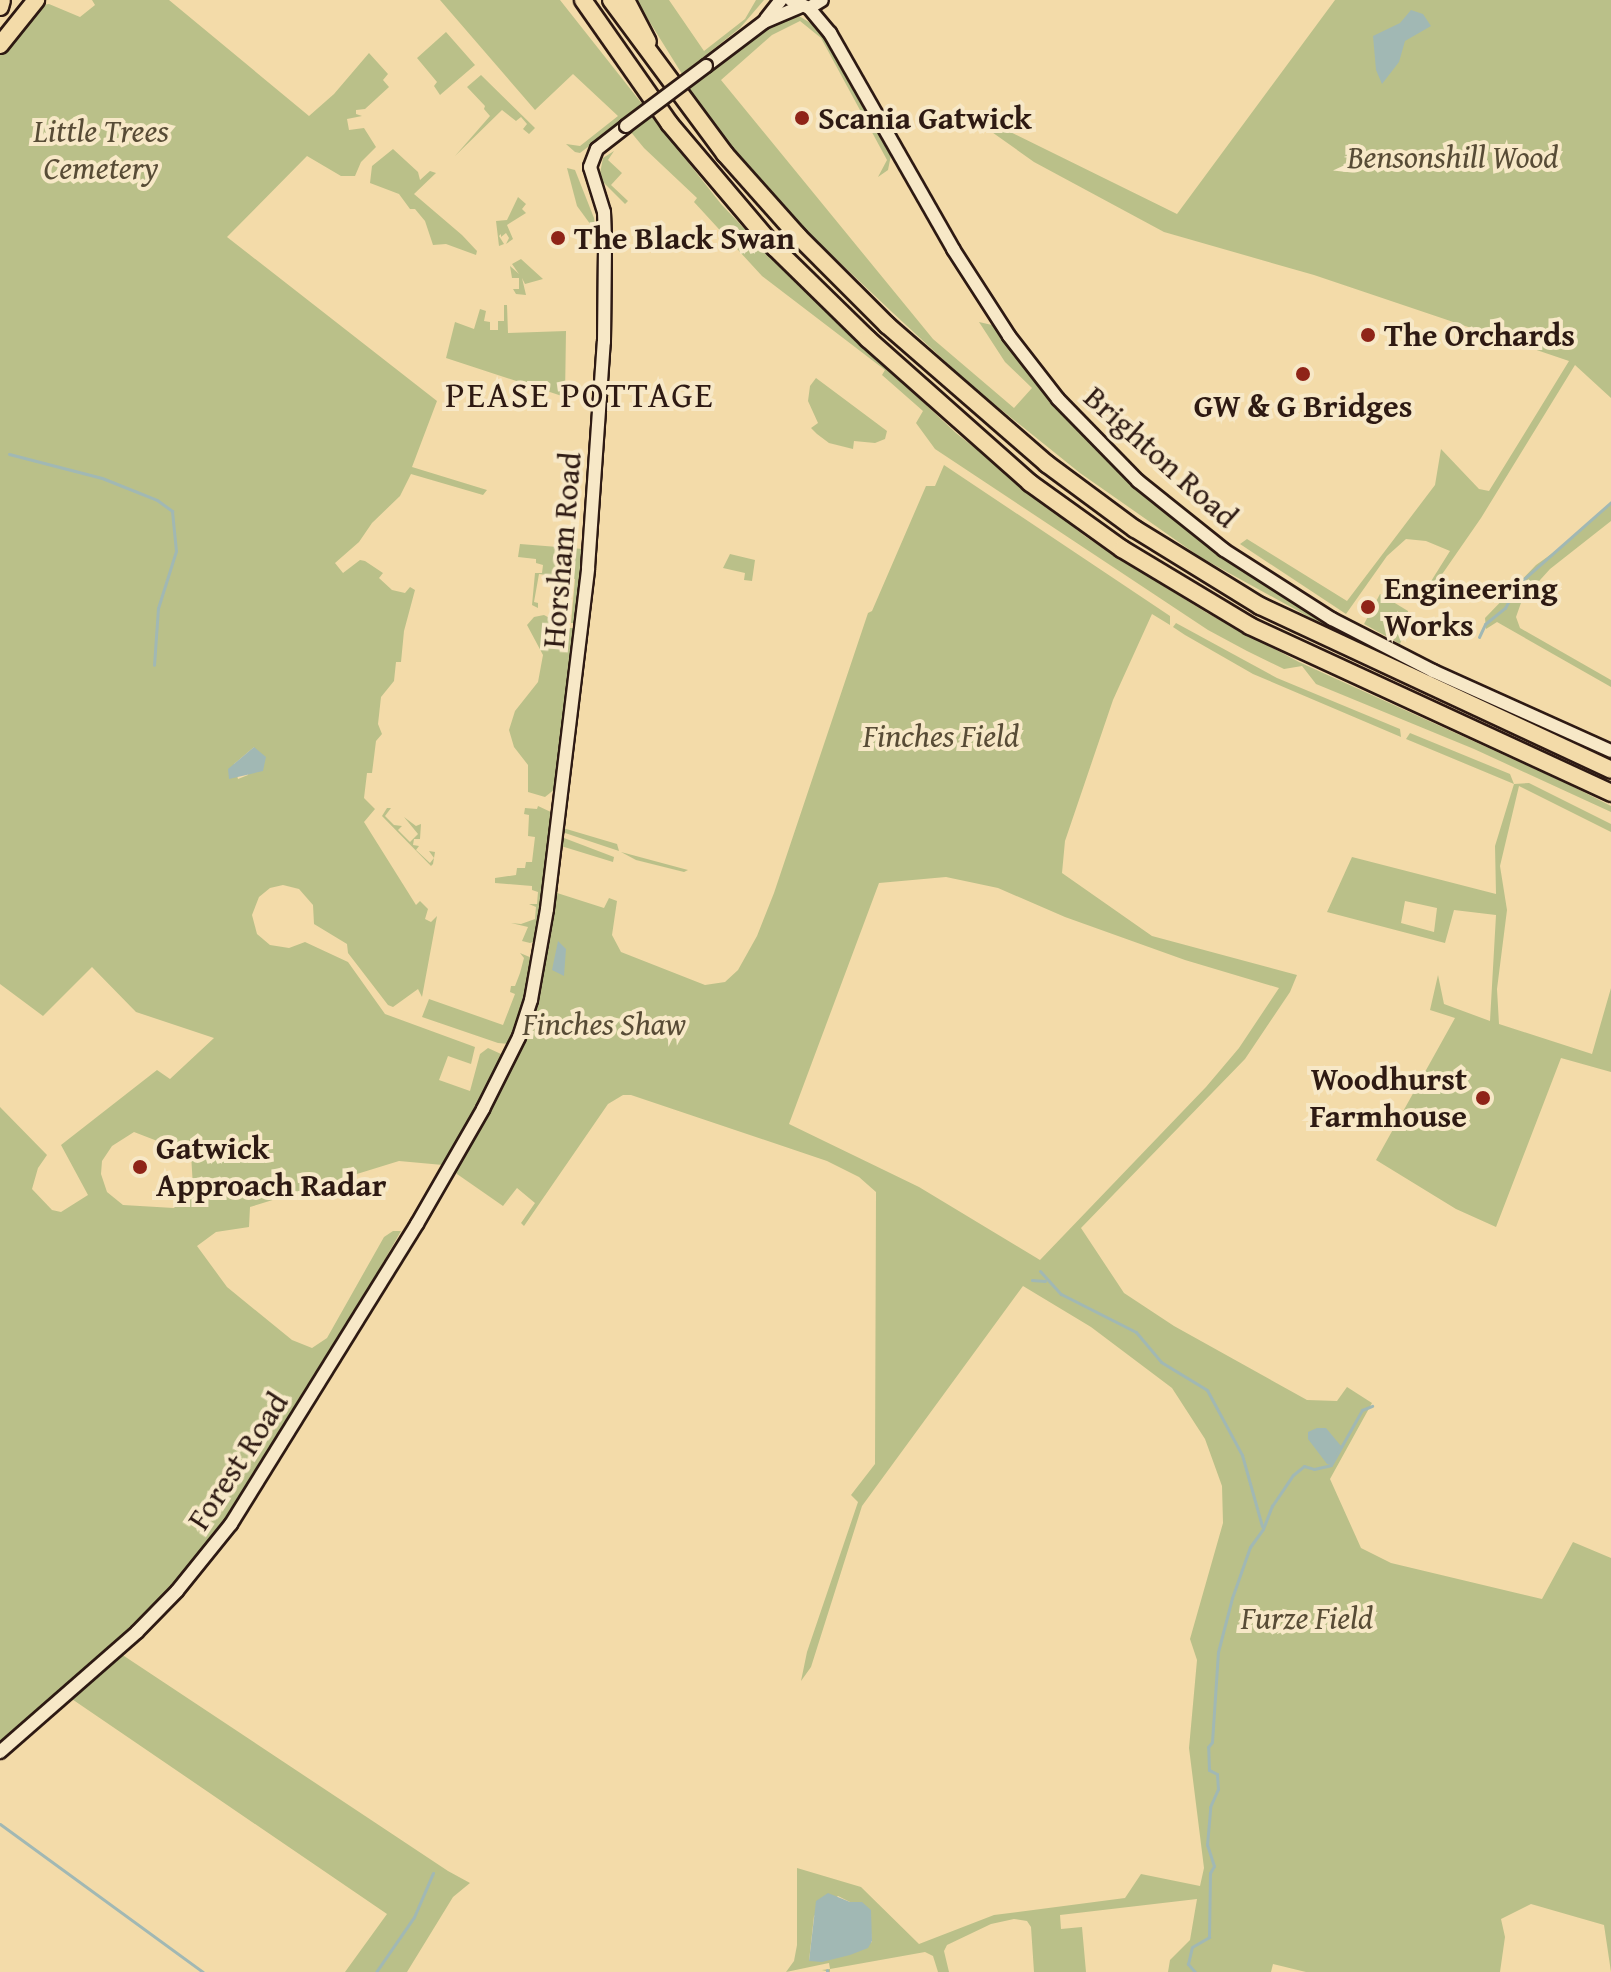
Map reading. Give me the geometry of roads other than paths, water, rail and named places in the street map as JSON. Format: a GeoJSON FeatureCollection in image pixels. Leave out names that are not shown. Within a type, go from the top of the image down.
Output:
{"type":"FeatureCollection","features":[{"type":"Feature","properties":{"kind":"highway"},"geometry":{"type":"LineString","coordinates":[[0,7],[2,0]]}},
{"type":"Feature","properties":{"kind":"highway"},"geometry":{"type":"LineString","coordinates":[[0,45],[36,0]]}},
{"type":"Feature","properties":{"kind":"highway"},"geometry":{"type":"LineString","coordinates":[[572,0],[614,48],[697,158],[775,248],[930,397],[1030,483],[1122,549],[1250,626],[1611,793]]}},
{"type":"Feature","properties":{"kind":"highway"},"geometry":{"type":"LineString","coordinates":[[583,0],[614,48]]}},
{"type":"Feature","properties":{"kind":"highway"},"geometry":{"type":"LineString","coordinates":[[611,0],[664,76],[743,175],[887,325],[976,406],[1110,511],[1260,606],[1611,770]]}},
{"type":"Feature","properties":{"kind":"highway"},"geometry":{"type":"LineString","coordinates":[[626,0],[664,76]]}},
{"type":"Feature","properties":{"kind":"street","name":"Horsham Road"},"geometry":{"type":"LineString","coordinates":[[764,22],[781,0]]}},
{"type":"Feature","properties":{"kind":"street","name":"Horsham Road"},"geometry":{"type":"LineString","coordinates":[[459,1149],[519,1037],[540,952],[579,662],[604,342],[605,221],[590,167],[597,149],[764,22],[800,5],[823,0]]}},
{"type":"Feature","properties":{"kind":"street","name":"Brighton Road"},"geometry":{"type":"LineString","coordinates":[[823,0],[830,33]]}},
{"type":"Feature","properties":{"kind":"street","name":"Brighton Road"},"geometry":{"type":"LineString","coordinates":[[800,5],[830,33],[994,314],[1053,392],[1129,472],[1224,550],[1332,619],[1433,671],[1611,751]]}},
{"type":"Feature","properties":{"kind":"street","name":"Forest Road"},"geometry":{"type":"LineString","coordinates":[[0,1752],[137,1632],[213,1548],[281,1448],[459,1149]]}},
{"type":"Feature","properties":{"kind":"water"},"geometry":{"type":"Polygon","coordinates":[[[1411,10],[1423,14],[1431,26],[1405,41],[1399,62],[1382,84],[1376,70],[1373,36],[1400,23],[1411,10]]]}},
{"type":"Feature","properties":{"kind":"water"},"geometry":{"type":"Polygon","coordinates":[[[254,747],[266,757],[263,771],[229,779],[228,769],[254,747]]]}},
{"type":"Feature","properties":{"kind":"water"},"geometry":{"type":"Polygon","coordinates":[[[558,941],[566,949],[564,976],[552,970],[558,941]]]}},
{"type":"Feature","properties":{"kind":"water"},"geometry":{"type":"Polygon","coordinates":[[[1326,1428],[1341,1446],[1331,1465],[1308,1439],[1308,1432],[1326,1428]]]}},
{"type":"Feature","properties":{"kind":"water"},"geometry":{"type":"Polygon","coordinates":[[[828,1893],[850,1902],[862,1902],[871,1910],[872,1941],[868,1948],[850,1955],[822,1962],[809,1961],[816,1901],[828,1893]]]}},
{"type":"Feature","properties":{"kind":"waterway"},"geometry":{"type":"LineString","coordinates":[[9,454],[102,478],[157,500],[172,511],[176,551],[158,608],[154,665]]}},
{"type":"Feature","properties":{"kind":"waterway"},"geometry":{"type":"LineString","coordinates":[[1479,637],[1485,624],[1505,608],[1517,585],[1611,502]]}},
{"type":"Feature","properties":{"kind":"waterway"},"geometry":{"type":"LineString","coordinates":[[1040,1271],[1061,1294],[1136,1332],[1161,1362],[1207,1390],[1242,1455],[1262,1526]]}},
{"type":"Feature","properties":{"kind":"waterway"},"geometry":{"type":"LineString","coordinates":[[1032,1280],[1045,1281]]}},
{"type":"Feature","properties":{"kind":"waterway"},"geometry":{"type":"LineString","coordinates":[[1195,1972],[1188,1964],[1192,1947],[1209,1937],[1210,1873],[1214,1866],[1207,1845],[1210,1807],[1218,1789],[1217,1774],[1209,1770],[1208,1747],[1212,1742],[1218,1652],[1232,1598],[1250,1547],[1293,1475],[1304,1466],[1314,1469],[1331,1465],[1362,1410],[1372,1406]]}},
{"type":"Feature","properties":{"kind":"waterway"},"geometry":{"type":"LineString","coordinates":[[0,1824],[203,1972]]}},
{"type":"Feature","properties":{"kind":"waterway"},"geometry":{"type":"LineString","coordinates":[[376,1972],[414,1917],[433,1873]]}},
{"type":"Feature","properties":{"kind":"place","name":"Scania Gatwick"},"geometry":{"type":"Point","coordinates":[802,118]}},
{"type":"Feature","properties":{"kind":"place","name":"The Black Swan"},"geometry":{"type":"Point","coordinates":[558,238]}},
{"type":"Feature","properties":{"kind":"place","name":"The Orchards"},"geometry":{"type":"Point","coordinates":[1368,335]}},
{"type":"Feature","properties":{"kind":"place","name":"GW & G Bridges"},"geometry":{"type":"Point","coordinates":[1303,374]}},
{"type":"Feature","properties":{"kind":"place","name":"Engineering Works"},"geometry":{"type":"Point","coordinates":[1368,607]}},
{"type":"Feature","properties":{"kind":"place","name":"Woodhurst Farmhouse"},"geometry":{"type":"Point","coordinates":[1483,1098]}},
{"type":"Feature","properties":{"kind":"place","name":"Gatwick Approach Radar"},"geometry":{"type":"Point","coordinates":[140,1167]}},
{"type":"Feature","properties":{"kind":"district","name":"PEASE POTTAGE"},"geometry":{"type":"Point","coordinates":[580,394]}},
{"type":"Feature","properties":{"kind":"park label","name":"Little Trees Cemetery"},"geometry":{"type":"Point","coordinates":[101,150]}},
{"type":"Feature","properties":{"kind":"park label","name":"Bensonshill Wood"},"geometry":{"type":"Point","coordinates":[1453,157]}},
{"type":"Feature","properties":{"kind":"park label","name":"Finches Field"},"geometry":{"type":"Point","coordinates":[941,736]}},
{"type":"Feature","properties":{"kind":"park label","name":"Finches Shaw"},"geometry":{"type":"Point","coordinates":[604,1024]}},
{"type":"Feature","properties":{"kind":"park label","name":"Furze Field"},"geometry":{"type":"Point","coordinates":[1307,1618]}}]}
